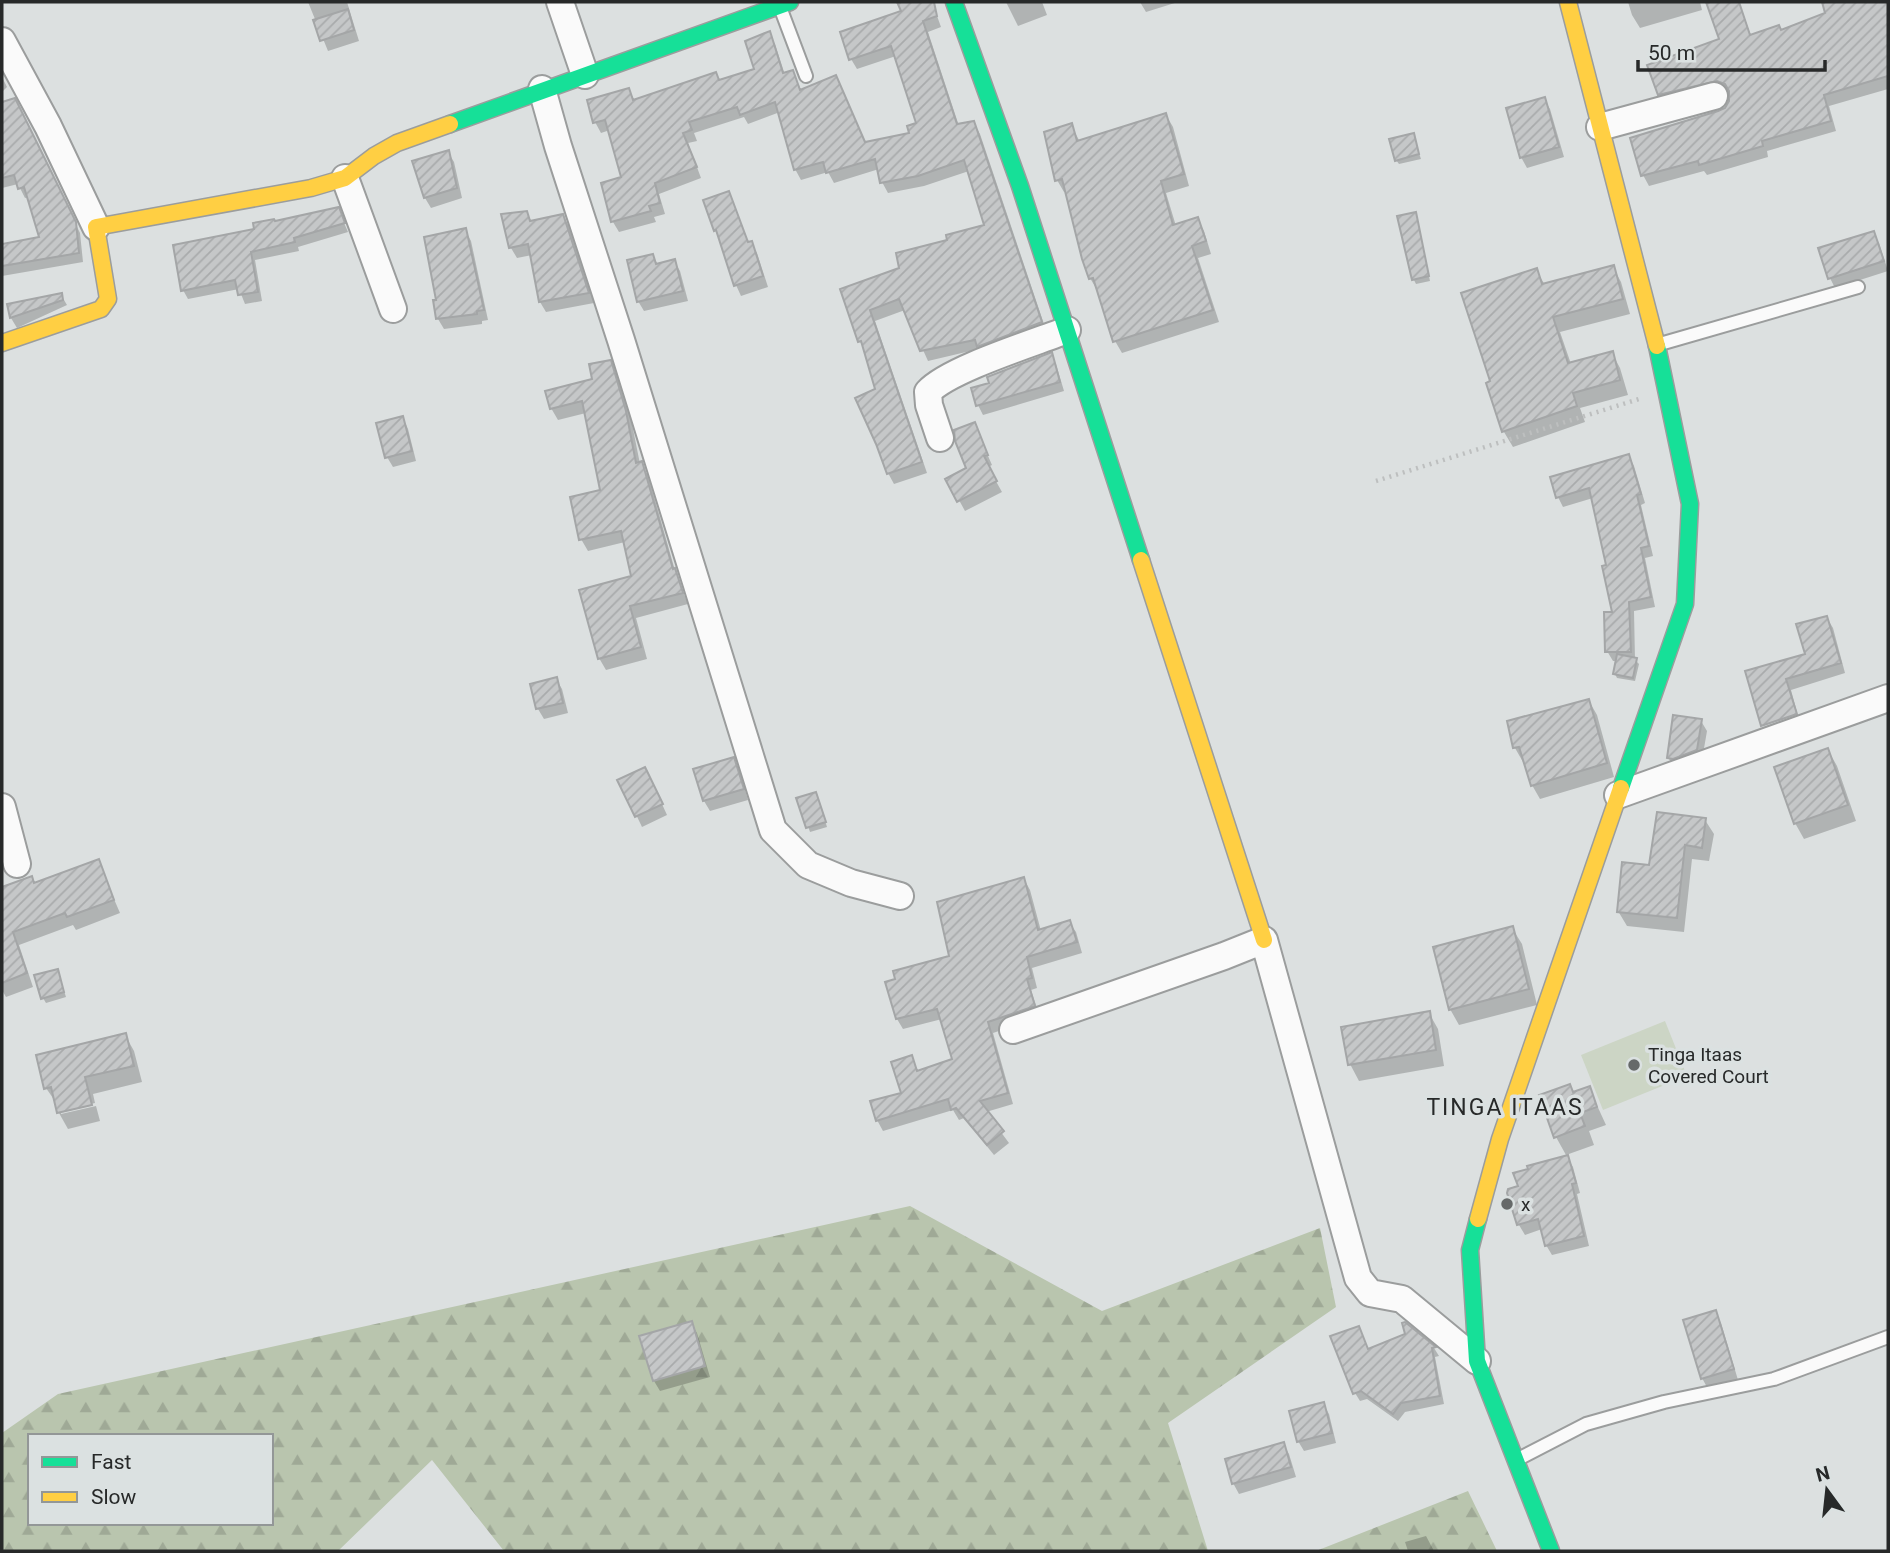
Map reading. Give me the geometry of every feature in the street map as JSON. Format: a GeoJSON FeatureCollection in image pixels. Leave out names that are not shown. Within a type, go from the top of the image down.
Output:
{"type":"FeatureCollection","features":[{"type":"Feature","properties":{"kind":"street"},"geometry":{"type":"LineString","coordinates":[[560,2],[585,75]]}},
{"type":"Feature","properties":{"kind":"street"},"geometry":{"type":"LineString","coordinates":[[954,2],[1020,186],[1264,940],[1358,1278],[1370,1293],[1402,1299],[1477,1360]]}},
{"type":"Feature","properties":{"kind":"street"},"geometry":{"type":"LineString","coordinates":[[1551,1551],[1477,1360],[1470,1250],[1500,1139],[1685,604],[1690,505],[1657,346],[1568,2]]}},
{"type":"Feature","properties":{"kind":"street"},"geometry":{"type":"LineString","coordinates":[[96,228],[311,188],[345,178],[397,143],[785,4]]}},
{"type":"Feature","properties":{"kind":"street"},"geometry":{"type":"LineString","coordinates":[[2,343],[101,309],[108,299],[96,228],[48,126],[3,46]]}},
{"type":"Feature","properties":{"kind":"street"},"geometry":{"type":"LineString","coordinates":[[542,89],[773,830],[808,865],[851,883],[900,896]]}},
{"type":"Feature","properties":{"kind":"street"},"geometry":{"type":"LineString","coordinates":[[1600,127],[1714,96]]}},
{"type":"Feature","properties":{"kind":"street"},"geometry":{"type":"LineString","coordinates":[[345,178],[393,309]]}},
{"type":"Feature","properties":{"kind":"street"},"geometry":{"type":"LineString","coordinates":[[940,438],[929,405],[928,392],[935,384],[1067,330]]}},
{"type":"Feature","properties":{"kind":"street"},"geometry":{"type":"LineString","coordinates":[[1618,795],[1888,698]]}},
{"type":"Feature","properties":{"kind":"street"},"geometry":{"type":"LineString","coordinates":[[2,807],[16,864]]}},
{"type":"Feature","properties":{"kind":"street"},"geometry":{"type":"LineString","coordinates":[[1013,1030],[1264,940]]}},
{"type":"Feature","properties":{"kind":"lane"},"geometry":{"type":"LineString","coordinates":[[785,4],[806,76]]}},
{"type":"Feature","properties":{"kind":"lane"},"geometry":{"type":"LineString","coordinates":[[1657,346],[1858,287]]}},
{"type":"Feature","properties":{"kind":"lane"},"geometry":{"type":"LineString","coordinates":[[1514,1460],[1586,1424],[1664,1402],[1774,1379],[1888,1337]]}},
{"type":"Feature","properties":{"kind":"path"},"geometry":{"type":"LineString","coordinates":[[1376,481],[1650,395]]}},
{"type":"Feature","properties":{"kind":"green space","name":"Tinga Itaas Covered Court"},"geometry":{"type":"Polygon","coordinates":[[[1665,1021],[1687,1076],[1603,1110],[1581,1055],[1665,1021]]]}},
{"type":"Feature","properties":{"kind":"green space"},"geometry":{"type":"Polygon","coordinates":[[[910,1206],[1102,1311],[1320,1228],[1336,1307],[1168,1423],[1208,1551],[504,1551],[432,1460],[338,1551],[2,1551],[2,1433],[58,1394],[910,1206]]]}},
{"type":"Feature","properties":{"kind":"green space"},"geometry":{"type":"Polygon","coordinates":[[[1468,1491],[1497,1551],[1316,1551],[1468,1491]]]}},
{"type":"Feature","properties":{"kind":"building"},"geometry":{"type":"Polygon","coordinates":[[[897,2],[934,2],[937,16],[923,21],[957,124],[974,121],[1042,322],[977,347],[975,340],[920,351],[899,299],[870,310],[922,462],[887,474],[855,398],[875,389],[861,341],[858,342],[840,289],[899,268],[896,253],[947,240],[946,235],[984,225],[964,160],[918,176],[880,183],[875,159],[826,173],[823,162],[794,170],[775,102],[740,115],[737,107],[689,122],[692,130],[683,133],[697,167],[655,183],[660,203],[649,206],[651,211],[611,222],[601,183],[621,177],[605,120],[593,123],[587,100],[629,88],[633,100],[716,72],[719,80],[754,69],[745,41],[770,31],[783,73],[793,70],[800,90],[836,75],[865,142],[909,133],[907,126],[916,123],[891,46],[849,60],[840,32],[901,11],[897,2]]]}},
{"type":"Feature","properties":{"kind":"building"},"geometry":{"type":"Polygon","coordinates":[[[1706,2],[1739,2],[1750,35],[1779,25],[1781,30],[1825,13],[1822,2],[1888,2],[1888,76],[1824,95],[1831,121],[1762,141],[1763,146],[1699,165],[1698,161],[1641,176],[1630,138],[1718,111],[1725,108],[1729,101],[1729,91],[1725,84],[1717,81],[1658,95],[1647,65],[1719,39],[1706,2]]]}},
{"type":"Feature","properties":{"kind":"building"},"geometry":{"type":"Polygon","coordinates":[[[348,9],[354,30],[320,41],[313,20],[348,9]]]}},
{"type":"Feature","properties":{"kind":"building"},"geometry":{"type":"Polygon","coordinates":[[[1545,97],[1559,147],[1520,158],[1506,108],[1545,97]]]}},
{"type":"Feature","properties":{"kind":"building"},"geometry":{"type":"Polygon","coordinates":[[[15,98],[76,222],[79,253],[2,266],[2,244],[39,237],[24,187],[18,189],[14,175],[2,178],[2,102],[15,98]]]}},
{"type":"Feature","properties":{"kind":"building"},"geometry":{"type":"Polygon","coordinates":[[[1166,113],[1184,174],[1161,181],[1173,225],[1198,217],[1206,241],[1192,246],[1213,310],[1113,342],[1093,278],[1089,279],[1082,259],[1062,179],[1055,181],[1044,132],[1072,123],[1077,141],[1166,113]]]}},
{"type":"Feature","properties":{"kind":"building"},"geometry":{"type":"Polygon","coordinates":[[[1414,133],[1419,154],[1395,161],[1389,139],[1414,133]]]}},
{"type":"Feature","properties":{"kind":"building"},"geometry":{"type":"Polygon","coordinates":[[[449,150],[457,188],[424,198],[412,161],[449,150]]]}},
{"type":"Feature","properties":{"kind":"building"},"geometry":{"type":"Polygon","coordinates":[[[729,191],[748,242],[752,241],[763,276],[734,286],[703,200],[729,191]]]}},
{"type":"Feature","properties":{"kind":"building"},"geometry":{"type":"Polygon","coordinates":[[[339,207],[345,223],[294,238],[295,242],[251,252],[258,292],[238,295],[235,280],[181,291],[173,245],[254,229],[253,223],[339,207]]]}},
{"type":"Feature","properties":{"kind":"building"},"geometry":{"type":"Polygon","coordinates":[[[527,211],[530,221],[563,214],[589,293],[539,302],[528,244],[509,248],[501,214],[527,211]]]}},
{"type":"Feature","properties":{"kind":"building"},"geometry":{"type":"Polygon","coordinates":[[[1416,212],[1429,276],[1412,280],[1397,216],[1416,212]]]}},
{"type":"Feature","properties":{"kind":"building"},"geometry":{"type":"Polygon","coordinates":[[[466,228],[484,310],[477,311],[477,314],[436,319],[433,300],[436,300],[424,237],[466,228]]]}},
{"type":"Feature","properties":{"kind":"building"},"geometry":{"type":"Polygon","coordinates":[[[1874,231],[1884,261],[1828,279],[1818,248],[1874,231]]]}},
{"type":"Feature","properties":{"kind":"building"},"geometry":{"type":"Polygon","coordinates":[[[653,254],[656,264],[675,259],[683,291],[637,302],[627,260],[653,254]]]}},
{"type":"Feature","properties":{"kind":"building"},"geometry":{"type":"Polygon","coordinates":[[[1614,265],[1623,299],[1553,317],[1568,363],[1613,351],[1620,380],[1573,393],[1577,406],[1502,432],[1486,383],[1490,381],[1461,293],[1537,268],[1542,284],[1614,265]]]}},
{"type":"Feature","properties":{"kind":"building"},"geometry":{"type":"Polygon","coordinates":[[[62,293],[63,300],[10,318],[7,304],[62,293]]]}},
{"type":"Feature","properties":{"kind":"building"},"geometry":{"type":"Polygon","coordinates":[[[1052,352],[1060,382],[976,406],[971,388],[989,383],[987,377],[1052,352]]]}},
{"type":"Feature","properties":{"kind":"building"},"geometry":{"type":"Polygon","coordinates":[[[611,360],[626,411],[636,463],[642,461],[673,569],[675,568],[683,593],[630,606],[641,647],[598,659],[579,590],[631,576],[621,531],[579,540],[570,497],[600,490],[582,401],[550,409],[545,391],[592,379],[589,364],[611,360]]]}},
{"type":"Feature","properties":{"kind":"building"},"geometry":{"type":"Polygon","coordinates":[[[403,416],[412,451],[385,458],[376,423],[403,416]]]}},
{"type":"Feature","properties":{"kind":"building"},"geometry":{"type":"Polygon","coordinates":[[[975,422],[988,455],[984,456],[997,481],[957,502],[945,479],[966,468],[955,441],[954,430],[975,422]]]}},
{"type":"Feature","properties":{"kind":"building"},"geometry":{"type":"Polygon","coordinates":[[[1629,454],[1641,494],[1637,495],[1649,546],[1641,548],[1651,597],[1629,602],[1631,652],[1605,652],[1604,612],[1612,612],[1602,566],[1606,565],[1589,488],[1556,498],[1550,477],[1629,454]]]}},
{"type":"Feature","properties":{"kind":"building"},"geometry":{"type":"Polygon","coordinates":[[[1827,616],[1841,663],[1786,679],[1797,714],[1761,726],[1745,671],[1805,654],[1796,624],[1827,616]]]}},
{"type":"Feature","properties":{"kind":"building"},"geometry":{"type":"Polygon","coordinates":[[[1617,654],[1637,658],[1633,678],[1613,674],[1617,654]]]}},
{"type":"Feature","properties":{"kind":"building"},"geometry":{"type":"Polygon","coordinates":[[[557,677],[563,703],[536,709],[530,684],[557,677]]]}},
{"type":"Feature","properties":{"kind":"building"},"geometry":{"type":"Polygon","coordinates":[[[1589,699],[1607,763],[1531,786],[1519,747],[1513,748],[1507,721],[1589,699]]]}},
{"type":"Feature","properties":{"kind":"building"},"geometry":{"type":"Polygon","coordinates":[[[1673,715],[1702,719],[1697,750],[1673,759],[1667,758],[1673,715]]]}},
{"type":"Feature","properties":{"kind":"building"},"geometry":{"type":"Polygon","coordinates":[[[1828,748],[1848,805],[1794,824],[1774,767],[1828,748]]]}},
{"type":"Feature","properties":{"kind":"building"},"geometry":{"type":"Polygon","coordinates":[[[734,757],[744,789],[703,801],[693,769],[734,757]]]}},
{"type":"Feature","properties":{"kind":"building"},"geometry":{"type":"Polygon","coordinates":[[[645,767],[663,804],[635,817],[617,780],[645,767]]]}},
{"type":"Feature","properties":{"kind":"building"},"geometry":{"type":"Polygon","coordinates":[[[816,792],[826,822],[806,828],[796,798],[816,792]]]}},
{"type":"Feature","properties":{"kind":"building"},"geometry":{"type":"Polygon","coordinates":[[[1657,812],[1706,818],[1702,848],[1685,845],[1677,918],[1617,912],[1622,862],[1649,865],[1657,812]]]}},
{"type":"Feature","properties":{"kind":"building"},"geometry":{"type":"Polygon","coordinates":[[[99,859],[114,900],[67,917],[65,913],[13,932],[27,973],[2,983],[2,887],[32,876],[34,883],[99,859]]]}},
{"type":"Feature","properties":{"kind":"building"},"geometry":{"type":"Polygon","coordinates":[[[1024,877],[1038,930],[1070,920],[1077,942],[1027,957],[1032,978],[1027,979],[1035,1006],[988,1022],[1008,1093],[980,1101],[1004,1131],[987,1145],[956,1108],[951,1110],[948,1099],[876,1121],[870,1101],[901,1093],[891,1062],[912,1055],[917,1071],[952,1059],[937,1009],[896,1019],[885,982],[895,979],[893,971],[949,956],[937,902],[1024,877]]]}},
{"type":"Feature","properties":{"kind":"building"},"geometry":{"type":"Polygon","coordinates":[[[1513,926],[1529,989],[1449,1010],[1433,947],[1513,926]]]}},
{"type":"Feature","properties":{"kind":"building"},"geometry":{"type":"Polygon","coordinates":[[[58,969],[64,992],[41,999],[34,975],[58,969]]]}},
{"type":"Feature","properties":{"kind":"building"},"geometry":{"type":"Polygon","coordinates":[[[1430,1011],[1436,1050],[1348,1065],[1341,1027],[1430,1011]]]}},
{"type":"Feature","properties":{"kind":"building"},"geometry":{"type":"Polygon","coordinates":[[[126,1033],[134,1066],[85,1077],[92,1105],[57,1113],[51,1087],[44,1089],[36,1055],[126,1033]]]}},
{"type":"Feature","properties":{"kind":"building"},"geometry":{"type":"Polygon","coordinates":[[[1570,1084],[1573,1092],[1590,1086],[1597,1107],[1580,1113],[1585,1126],[1554,1138],[1539,1095],[1570,1084]]]}},
{"type":"Feature","properties":{"kind":"building"},"geometry":{"type":"Polygon","coordinates":[[[1568,1155],[1576,1183],[1572,1184],[1584,1236],[1545,1246],[1538,1219],[1517,1225],[1508,1189],[1518,1186],[1513,1173],[1528,1169],[1527,1166],[1568,1155]]]}},
{"type":"Feature","properties":{"kind":"building"},"geometry":{"type":"Polygon","coordinates":[[[1716,1310],[1734,1369],[1701,1379],[1683,1320],[1716,1310]]]}},
{"type":"Feature","properties":{"kind":"building"},"geometry":{"type":"Polygon","coordinates":[[[692,1321],[705,1366],[653,1381],[639,1336],[692,1321]]]}},
{"type":"Feature","properties":{"kind":"building"},"geometry":{"type":"Polygon","coordinates":[[[1405,1322],[1436,1347],[1432,1348],[1440,1396],[1401,1403],[1393,1414],[1361,1391],[1353,1394],[1330,1336],[1359,1326],[1368,1349],[1405,1334],[1402,1323],[1405,1322]]]}},
{"type":"Feature","properties":{"kind":"building"},"geometry":{"type":"Polygon","coordinates":[[[1324,1402],[1332,1433],[1297,1442],[1289,1411],[1324,1402]]]}},
{"type":"Feature","properties":{"kind":"building"},"geometry":{"type":"Polygon","coordinates":[[[1284,1442],[1291,1467],[1232,1484],[1225,1459],[1284,1442]]]}},
{"type":"Feature","properties":{"kind":"traffic: fast"},"geometry":{"type":"LineString","coordinates":[[450,124],[790,2]]}},
{"type":"Feature","properties":{"kind":"traffic: fast"},"geometry":{"type":"LineString","coordinates":[[954,2],[1020,186],[1141,560]]}},
{"type":"Feature","properties":{"kind":"traffic: fast"},"geometry":{"type":"LineString","coordinates":[[1621,788],[1685,604],[1690,504],[1657,346]]}},
{"type":"Feature","properties":{"kind":"traffic: fast"},"geometry":{"type":"LineString","coordinates":[[1478,1219],[1470,1250],[1477,1361],[1551,1551]]}},
{"type":"Feature","properties":{"kind":"traffic: slow"},"geometry":{"type":"LineString","coordinates":[[1568,2],[1657,346]]}},
{"type":"Feature","properties":{"kind":"traffic: slow"},"geometry":{"type":"LineString","coordinates":[[2,343],[101,309],[108,299],[96,227],[311,188],[345,178],[397,143],[450,124]]}},
{"type":"Feature","properties":{"kind":"traffic: slow"},"geometry":{"type":"LineString","coordinates":[[1141,560],[1264,940]]}},
{"type":"Feature","properties":{"kind":"traffic: slow"},"geometry":{"type":"LineString","coordinates":[[1478,1219],[1500,1139],[1621,788]]}},
{"type":"Feature","properties":{"kind":"place","name":"Tinga Itaas Covered Court"},"geometry":{"type":"Point","coordinates":[1634,1065]}},
{"type":"Feature","properties":{"kind":"place","name":"x"},"geometry":{"type":"Point","coordinates":[1507,1204]}},
{"type":"Feature","properties":{"kind":"district","name":"TINGA ITAAS"},"geometry":{"type":"Point","coordinates":[1505,1107]}}]}
